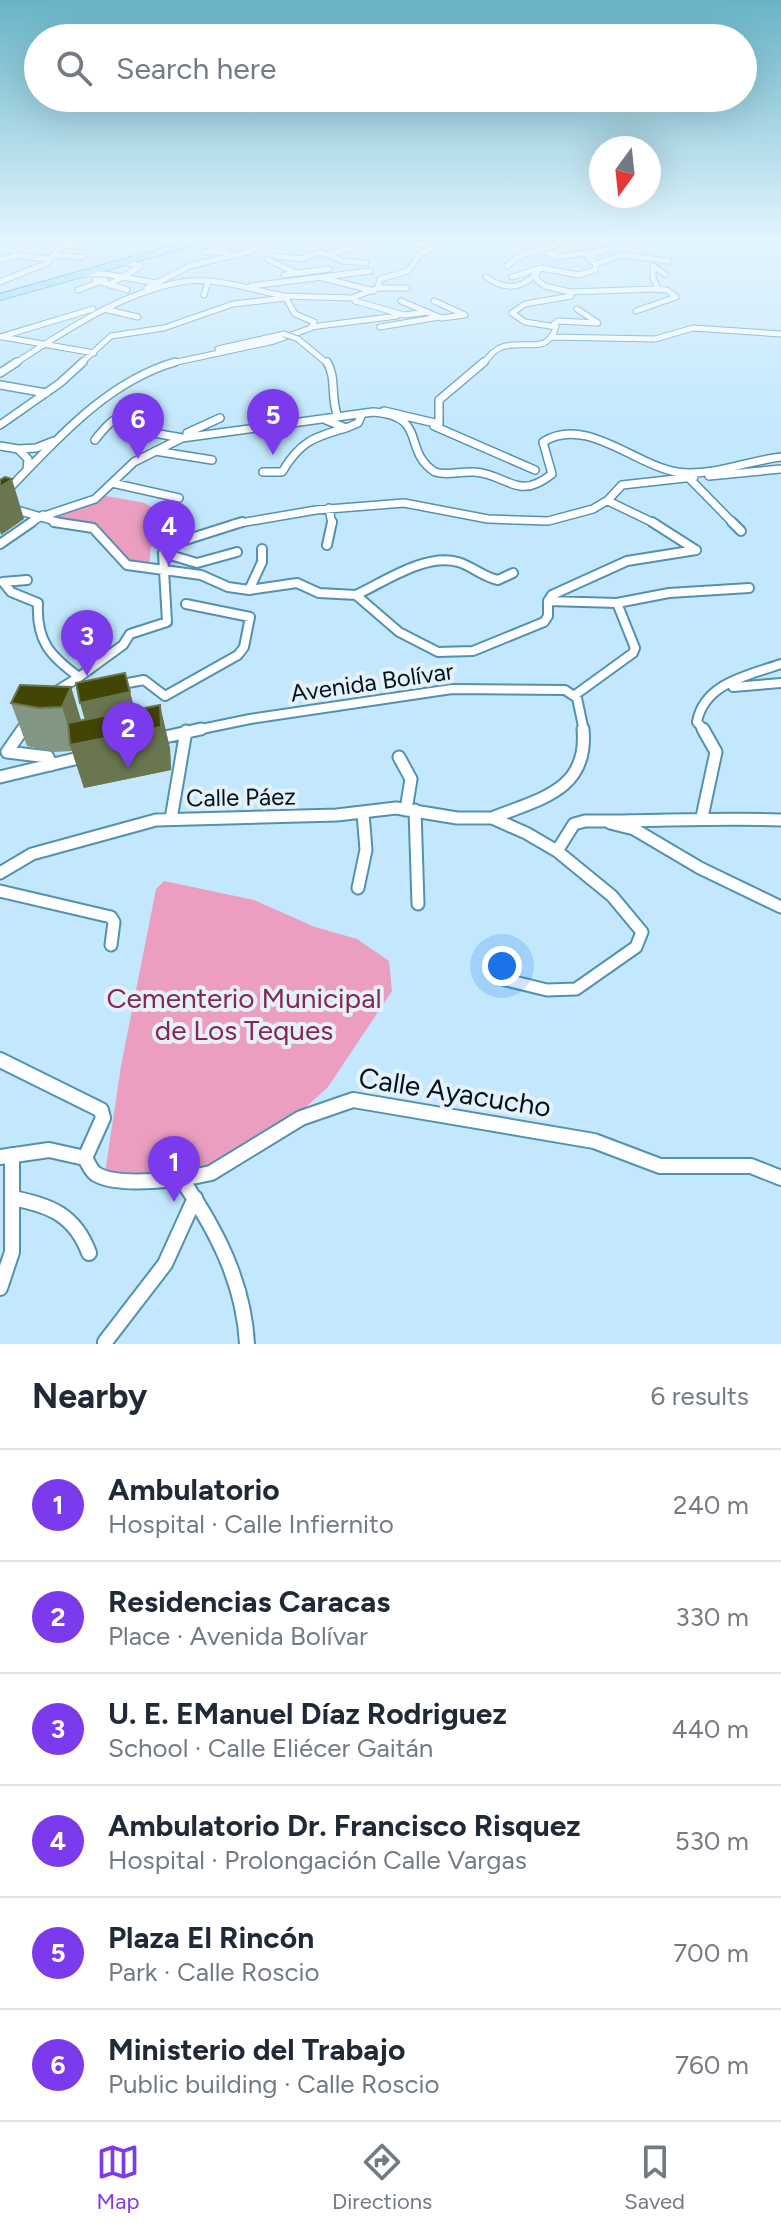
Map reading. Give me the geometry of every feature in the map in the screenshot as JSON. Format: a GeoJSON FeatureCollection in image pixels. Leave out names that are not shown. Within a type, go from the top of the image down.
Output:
{"type":"FeatureCollection","features":[{"type":"Feature","properties":{"kind":"street"},"geometry":{"type":"LineString","coordinates":[[0,373],[92,312],[117,302]]}},
{"type":"Feature","properties":{"kind":"street"},"geometry":{"type":"LineString","coordinates":[[0,336],[104,309],[120,302]]}},
{"type":"Feature","properties":{"kind":"street"},"geometry":{"type":"LineString","coordinates":[[0,425],[46,393],[94,353],[106,338],[120,333],[164,328],[233,304],[250,302]]}},
{"type":"Feature","properties":{"kind":"street"},"geometry":{"type":"LineString","coordinates":[[288,302],[295,314],[314,322],[311,327]]}},
{"type":"Feature","properties":{"kind":"street"},"geometry":{"type":"LineString","coordinates":[[367,302],[397,316]]}},
{"type":"Feature","properties":{"kind":"street"},"geometry":{"type":"LineString","coordinates":[[403,302],[439,317]]}},
{"type":"Feature","properties":{"kind":"street"},"geometry":{"type":"LineString","coordinates":[[380,327],[465,315],[436,302]]}},
{"type":"Feature","properties":{"kind":"street"},"geometry":{"type":"LineString","coordinates":[[540,302],[527,303],[512,313],[525,322],[556,327]]}},
{"type":"Feature","properties":{"kind":"street"},"geometry":{"type":"LineString","coordinates":[[636,311],[669,302]]}},
{"type":"Feature","properties":{"kind":"street"},"geometry":{"type":"LineString","coordinates":[[104,309],[138,317]]}},
{"type":"Feature","properties":{"kind":"street"},"geometry":{"type":"LineString","coordinates":[[552,337],[556,327],[554,324],[558,321],[598,323],[577,309]]}},
{"type":"Feature","properties":{"kind":"street"},"geometry":{"type":"LineString","coordinates":[[0,498],[121,389],[149,372],[218,352],[263,346],[311,327],[428,312]]}},
{"type":"Feature","properties":{"kind":"street"},"geometry":{"type":"LineString","coordinates":[[434,426],[440,420],[439,400],[478,370],[497,349],[508,346],[533,348],[552,337],[655,339],[693,328],[781,334]]}},
{"type":"Feature","properties":{"kind":"street"},"geometry":{"type":"LineString","coordinates":[[0,446],[40,448],[55,441],[102,401],[146,371],[284,334],[298,339],[330,363],[334,376],[333,407],[338,417]]}},
{"type":"Feature","properties":{"kind":"street"},"geometry":{"type":"LineString","coordinates":[[0,336],[94,353]]}},
{"type":"Feature","properties":{"kind":"street"},"geometry":{"type":"LineString","coordinates":[[0,385],[46,393]]}},
{"type":"Feature","properties":{"kind":"street"},"geometry":{"type":"LineString","coordinates":[[273,408],[295,423]]}},
{"type":"Feature","properties":{"kind":"street"},"geometry":{"type":"LineString","coordinates":[[95,440],[111,419],[121,415],[135,417],[140,426],[154,433],[179,437],[399,409],[535,470]]}},
{"type":"Feature","properties":{"kind":"street"},"geometry":{"type":"LineString","coordinates":[[373,412],[401,417],[412,427],[425,465],[436,473],[483,473],[516,488],[533,486],[552,474],[543,442],[550,435],[592,437],[628,456],[670,471],[696,472],[781,457]]}},
{"type":"Feature","properties":{"kind":"street"},"geometry":{"type":"LineString","coordinates":[[263,472],[282,472],[293,460],[295,450],[316,436],[358,423],[362,414]]}},
{"type":"Feature","properties":{"kind":"street"},"geometry":{"type":"LineString","coordinates":[[0,544],[44,516],[95,499],[137,460],[220,418]]}},
{"type":"Feature","properties":{"kind":"street"},"geometry":{"type":"LineString","coordinates":[[323,419],[346,428]]}},
{"type":"Feature","properties":{"kind":"street"},"geometry":{"type":"LineString","coordinates":[[18,449],[28,459],[26,473]]}},
{"type":"Feature","properties":{"kind":"street"},"geometry":{"type":"LineString","coordinates":[[155,451],[177,458],[199,454],[212,460]]}},
{"type":"Feature","properties":{"kind":"street"},"geometry":{"type":"LineString","coordinates":[[163,553],[201,534],[238,524],[329,508],[403,502],[524,522],[572,516],[608,501],[622,485],[781,469]]}},
{"type":"Feature","properties":{"kind":"street"},"geometry":{"type":"LineString","coordinates":[[688,477],[741,531]]}},
{"type":"Feature","properties":{"kind":"street"},"geometry":{"type":"LineString","coordinates":[[112,483],[179,498]]}},
{"type":"Feature","properties":{"kind":"street"},"geometry":{"type":"LineString","coordinates":[[356,595],[379,617],[405,634],[435,652],[451,654],[544,622],[552,595],[627,561],[696,550],[662,527],[608,501]]}},
{"type":"Feature","properties":{"kind":"street"},"geometry":{"type":"LineString","coordinates":[[0,505],[12,511],[44,516],[55,523],[93,528],[107,547],[127,565],[201,575],[228,587],[249,590],[297,583],[319,593],[356,595],[412,567],[452,560],[497,580],[508,578],[513,573]]}},
{"type":"Feature","properties":{"kind":"street"},"geometry":{"type":"LineString","coordinates":[[327,545],[332,525],[329,508]]}},
{"type":"Feature","properties":{"kind":"street"},"geometry":{"type":"LineString","coordinates":[[249,590],[262,562],[262,549]]}},
{"type":"Feature","properties":{"kind":"street"},"geometry":{"type":"LineString","coordinates":[[163,553],[197,563],[237,552]]}},
{"type":"Feature","properties":{"kind":"street"},"geometry":{"type":"LineString","coordinates":[[46,698],[123,645],[130,634],[167,622],[163,553]]}},
{"type":"Feature","properties":{"kind":"street"},"geometry":{"type":"LineString","coordinates":[[2,582],[27,580]]}},
{"type":"Feature","properties":{"kind":"street"},"geometry":{"type":"LineString","coordinates":[[2,582],[13,593],[36,600],[39,613],[37,623],[52,658],[79,677],[100,683],[144,680],[165,696],[238,655],[244,647],[250,617],[186,604]]}},
{"type":"Feature","properties":{"kind":"street"},"geometry":{"type":"LineString","coordinates":[[548,601],[617,603],[669,593],[749,588]]}},
{"type":"Feature","properties":{"kind":"street"},"geometry":{"type":"LineString","coordinates":[[492,818],[555,791],[578,776],[584,764],[586,742],[575,695],[633,653],[635,648],[617,603]]}},
{"type":"Feature","properties":{"kind":"street"},"geometry":{"type":"LineString","coordinates":[[702,817],[706,789],[717,754],[716,745],[697,722],[697,712],[711,693],[781,664]]}},
{"type":"Feature","properties":{"kind":"street"},"geometry":{"type":"LineString","coordinates":[[723,688],[781,683]]}},
{"type":"Feature","properties":{"kind":"street","name":"Avenida Bolívar"},"geometry":{"type":"LineString","coordinates":[[151,740],[186,731],[452,689],[565,690],[575,695]]}},
{"type":"Feature","properties":{"kind":"street"},"geometry":{"type":"LineString","coordinates":[[34,712],[7,752],[48,757],[51,765]]}},
{"type":"Feature","properties":{"kind":"street"},"geometry":{"type":"LineString","coordinates":[[171,819],[172,794],[184,766],[186,731]]}},
{"type":"Feature","properties":{"kind":"street"},"geometry":{"type":"LineString","coordinates":[[0,777],[94,754]]}},
{"type":"Feature","properties":{"kind":"street"},"geometry":{"type":"LineString","coordinates":[[399,757],[411,779],[410,810],[418,904]]}},
{"type":"Feature","properties":{"kind":"street","name":"Calle Páez"},"geometry":{"type":"LineString","coordinates":[[0,873],[23,857],[66,842],[171,819],[410,810],[457,818],[492,818]]}},
{"type":"Feature","properties":{"kind":"street"},"geometry":{"type":"LineString","coordinates":[[358,888],[366,850],[363,813]]}},
{"type":"Feature","properties":{"kind":"street"},"geometry":{"type":"LineString","coordinates":[[557,851],[574,824],[603,821],[685,822],[702,817],[781,820]]}},
{"type":"Feature","properties":{"kind":"street"},"geometry":{"type":"LineString","coordinates":[[492,818],[557,851],[635,920],[642,932],[636,947],[576,989],[547,990],[498,978]]}},
{"type":"Feature","properties":{"kind":"street"},"geometry":{"type":"LineString","coordinates":[[603,821],[634,829],[700,868],[781,907]]}},
{"type":"Feature","properties":{"kind":"street"},"geometry":{"type":"LineString","coordinates":[[0,891],[111,917],[114,928],[111,945]]}},
{"type":"Feature","properties":{"kind":"street"},"geometry":{"type":"LineString","coordinates":[[0,1060],[101,1110],[103,1118],[85,1158]]}},
{"type":"Feature","properties":{"kind":"street","name":"Calle Ayacucho"},"geometry":{"type":"LineString","coordinates":[[6,1156],[49,1150],[85,1158],[94,1173],[109,1178],[182,1180],[211,1173],[316,1111],[340,1100],[353,1100],[594,1141],[660,1166],[751,1166],[781,1178]]}},
{"type":"Feature","properties":{"kind":"street"},"geometry":{"type":"LineString","coordinates":[[0,1288],[11,1264],[12,1198],[6,1156]]}},
{"type":"Feature","properties":{"kind":"street"},"geometry":{"type":"LineString","coordinates":[[182,1180],[217,1237],[240,1301],[247,1344]]}},
{"type":"Feature","properties":{"kind":"street"},"geometry":{"type":"LineString","coordinates":[[12,1198],[43,1203],[66,1215],[82,1230],[89,1253]]}},
{"type":"Feature","properties":{"kind":"street"},"geometry":{"type":"LineString","coordinates":[[105,1342],[165,1264],[195,1198]]}},
{"type":"Feature","properties":{"kind":"green space"},"geometry":{"type":"Polygon","coordinates":[[[101,495],[145,503],[180,526],[151,547],[149,564],[143,569],[127,565],[93,529],[50,516],[101,495]]]}},
{"type":"Feature","properties":{"kind":"green space","name":"Cementerio Municipal de Los Teques"},"geometry":{"type":"Polygon","coordinates":[[[164,881],[254,900],[315,927],[357,939],[389,961],[392,991],[328,1087],[295,1117],[194,1174],[105,1173],[121,1066],[156,889],[164,881]]]}},
{"type":"Feature","properties":{"kind":"building"},"geometry":{"type":"Polygon","coordinates":[[[5,477],[12,479],[0,487],[0,480],[5,477]]]}},
{"type":"Feature","properties":{"kind":"building"},"geometry":{"type":"Polygon","coordinates":[[[125,673],[130,692],[80,703],[76,683],[125,673]]]}},
{"type":"Feature","properties":{"kind":"building"},"geometry":{"type":"Polygon","coordinates":[[[20,685],[71,687],[62,707],[39,708],[11,703],[20,685]]]}},
{"type":"Feature","properties":{"kind":"building"},"geometry":{"type":"Polygon","coordinates":[[[160,705],[161,727],[70,745],[68,723],[160,705]]]}},
{"type":"Feature","properties":{"kind":"place","name":"Plaza El Rincón"},"geometry":{"type":"Point","coordinates":[273,455]}},
{"type":"Feature","properties":{"kind":"place","name":"Ministerio del Trabajo"},"geometry":{"type":"Point","coordinates":[138,459]}},
{"type":"Feature","properties":{"kind":"place","name":"Ambulatorio Dr. Francisco Risquez"},"geometry":{"type":"Point","coordinates":[169,566]}},
{"type":"Feature","properties":{"kind":"place","name":"U. E. EManuel Díaz Rodriguez"},"geometry":{"type":"Point","coordinates":[87,676]}},
{"type":"Feature","properties":{"kind":"place","name":"Residencias Caracas"},"geometry":{"type":"Point","coordinates":[128,768]}},
{"type":"Feature","properties":{"kind":"place","name":"Ambulatorio"},"geometry":{"type":"Point","coordinates":[174,1202]}}]}
